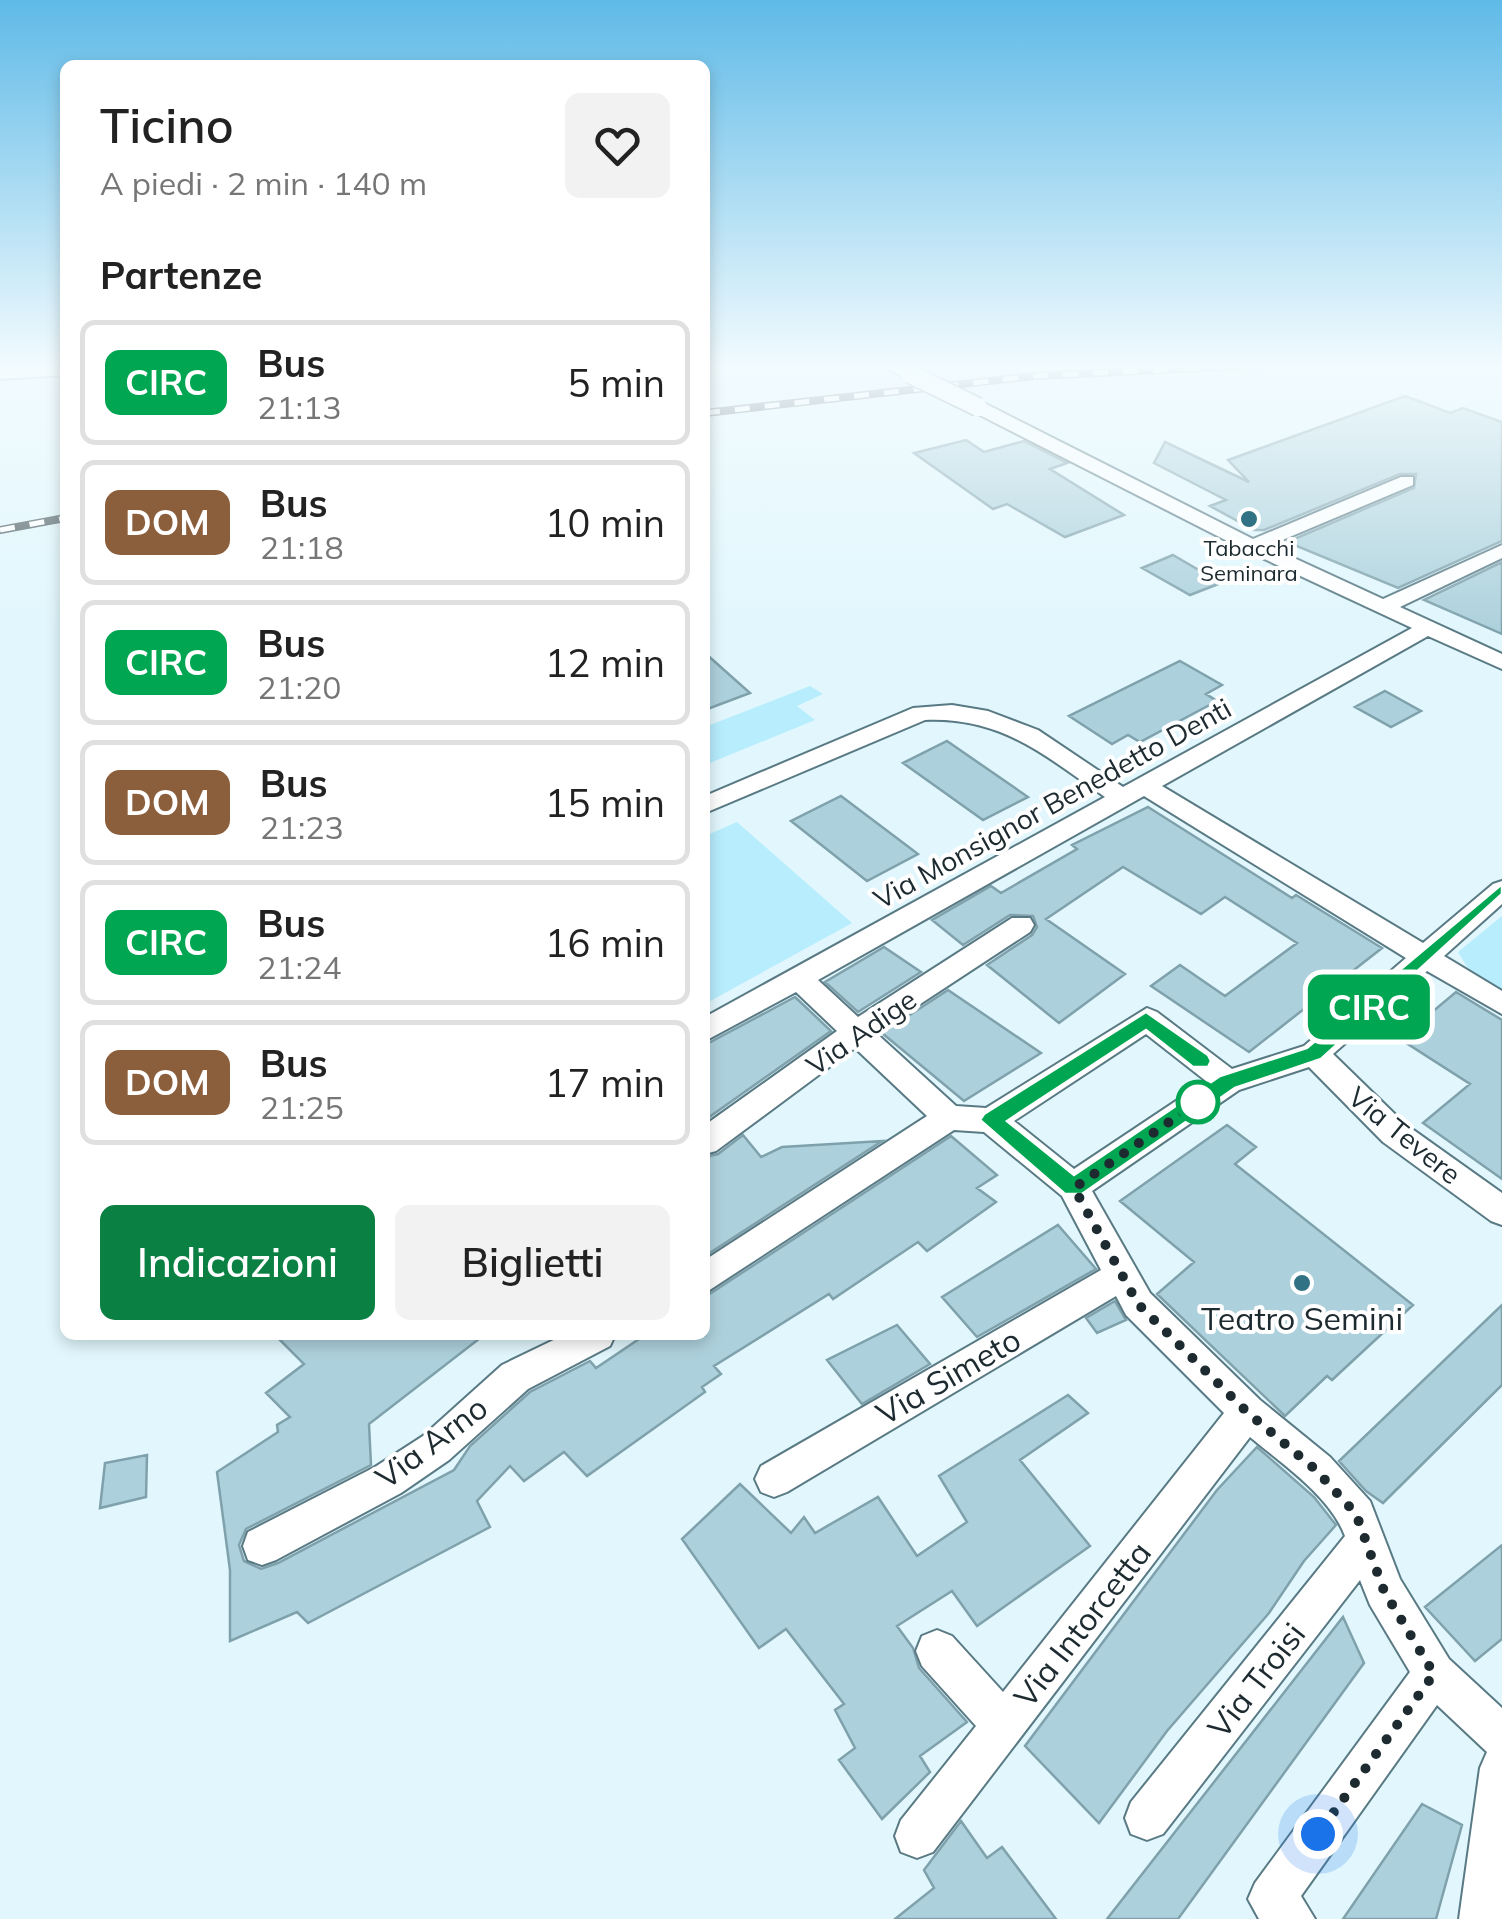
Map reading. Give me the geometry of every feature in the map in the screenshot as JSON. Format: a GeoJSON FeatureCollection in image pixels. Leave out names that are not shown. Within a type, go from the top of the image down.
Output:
{"type":"FeatureCollection","features":[{"type":"Feature","properties":{"kind":"street"},"geometry":{"type":"LineString","coordinates":[[1068,453],[1252,546],[1502,662]]}},
{"type":"Feature","properties":{"kind":"street"},"geometry":{"type":"LineString","coordinates":[[1252,546],[1407,481]]}},
{"type":"Feature","properties":{"kind":"street"},"geometry":{"type":"LineString","coordinates":[[1381,608],[1502,551]]}},
{"type":"Feature","properties":{"kind":"street","name":"Via Monsignor Benedetto Denti"},"geometry":{"type":"LineString","coordinates":[[710,1027],[1427,628]]}},
{"type":"Feature","properties":{"kind":"street"},"geometry":{"type":"LineString","coordinates":[[710,803],[921,712],[942,710],[1004,720],[1502,1004]]}},
{"type":"Feature","properties":{"kind":"street"},"geometry":{"type":"LineString","coordinates":[[1082,1204],[1228,1082],[1314,1054],[1502,890]]}},
{"type":"Feature","properties":{"kind":"street","name":"Via Adige"},"geometry":{"type":"LineString","coordinates":[[710,1138],[858,1032],[1021,925]]}},
{"type":"Feature","properties":{"kind":"street"},"geometry":{"type":"LineString","coordinates":[[797,977],[949,1118]]}},
{"type":"Feature","properties":{"kind":"street"},"geometry":{"type":"LineString","coordinates":[[710,1275],[949,1118],[991,1120],[1146,1020],[1228,1082]]}},
{"type":"Feature","properties":{"kind":"street","name":"Via Tevere"},"geometry":{"type":"LineString","coordinates":[[1314,1054],[1394,1133],[1502,1212]]}},
{"type":"Feature","properties":{"kind":"street"},"geometry":{"type":"LineString","coordinates":[[991,1120],[1082,1204],[1138,1304],[1247,1412],[1316,1470],[1356,1514],[1384,1591],[1434,1674],[1502,1737]]}},
{"type":"Feature","properties":{"kind":"street","name":"Via Simeto"},"geometry":{"type":"LineString","coordinates":[[774,1479],[1122,1275]]}},
{"type":"Feature","properties":{"kind":"street","name":"Via Arno"},"geometry":{"type":"LineString","coordinates":[[262,1546],[388,1480],[436,1448],[553,1343]]}},
{"type":"Feature","properties":{"kind":"street","name":"Via Intorcetta"},"geometry":{"type":"LineString","coordinates":[[917,1836],[1247,1412]]}},
{"type":"Feature","properties":{"kind":"street","name":"Via Troisi"},"geometry":{"type":"LineString","coordinates":[[1147,1818],[1365,1542]]}},
{"type":"Feature","properties":{"kind":"street"},"geometry":{"type":"LineString","coordinates":[[937,1651],[1003,1724]]}},
{"type":"Feature","properties":{"kind":"street"},"geometry":{"type":"LineString","coordinates":[[1292,1919],[1271,1898],[1434,1674]]}},
{"type":"Feature","properties":{"kind":"street"},"geometry":{"type":"LineString","coordinates":[[1482,1919],[1502,1768]]}},
{"type":"Feature","properties":{"kind":"shaded area"},"geometry":{"type":"Polygon","coordinates":[[[810,686],[823,694],[797,706],[815,720],[710,763],[710,725],[810,686]]]}},
{"type":"Feature","properties":{"kind":"shaded area"},"geometry":{"type":"Polygon","coordinates":[[[737,822],[852,923],[710,1001],[710,834],[737,822]]]}},
{"type":"Feature","properties":{"kind":"shaded area"},"geometry":{"type":"Polygon","coordinates":[[[1502,916],[1502,992],[1467,967],[1458,952],[1502,916]]]}},
{"type":"Feature","properties":{"kind":"building"},"geometry":{"type":"Polygon","coordinates":[[[914,453],[1047,453],[1067,463],[1050,469],[1124,515],[1065,537],[1007,504],[993,509],[914,453]]]}},
{"type":"Feature","properties":{"kind":"building"},"geometry":{"type":"Polygon","coordinates":[[[1159,453],[1187,453],[1249,482],[1228,460],[1249,453],[1502,453],[1502,541],[1398,588],[1287,542],[1414,488],[1416,474],[1400,474],[1264,530],[1254,530],[1210,506],[1226,500],[1154,463],[1159,453]]]}},
{"type":"Feature","properties":{"kind":"building"},"geometry":{"type":"Polygon","coordinates":[[[1173,555],[1221,583],[1190,595],[1142,568],[1173,555]]]}},
{"type":"Feature","properties":{"kind":"building"},"geometry":{"type":"Polygon","coordinates":[[[1502,562],[1502,634],[1424,600],[1502,562]]]}},
{"type":"Feature","properties":{"kind":"building"},"geometry":{"type":"Polygon","coordinates":[[[710,657],[750,693],[710,708],[710,657]]]}},
{"type":"Feature","properties":{"kind":"building"},"geometry":{"type":"Polygon","coordinates":[[[1180,661],[1222,685],[1206,694],[1217,701],[1140,742],[1128,735],[1112,744],[1069,716],[1180,661]]]}},
{"type":"Feature","properties":{"kind":"building"},"geometry":{"type":"Polygon","coordinates":[[[1385,691],[1421,711],[1391,727],[1355,707],[1385,691]]]}},
{"type":"Feature","properties":{"kind":"building"},"geometry":{"type":"Polygon","coordinates":[[[947,741],[1028,797],[983,820],[903,763],[947,741]]]}},
{"type":"Feature","properties":{"kind":"building"},"geometry":{"type":"Polygon","coordinates":[[[841,796],[918,854],[867,881],[791,821],[841,796]]]}},
{"type":"Feature","properties":{"kind":"building"},"geometry":{"type":"Polygon","coordinates":[[[1148,807],[1292,898],[1296,895],[1382,948],[1249,1052],[1151,986],[1180,965],[1225,996],[1297,943],[1225,897],[1201,914],[1123,867],[1046,919],[1125,974],[1059,1023],[987,965],[1032,935],[1037,927],[1033,916],[1010,915],[963,945],[932,920],[991,886],[1001,893],[1077,849],[1072,845],[1148,807]]]}},
{"type":"Feature","properties":{"kind":"building"},"geometry":{"type":"Polygon","coordinates":[[[884,947],[921,972],[858,1012],[825,982],[884,947]]]}},
{"type":"Feature","properties":{"kind":"building"},"geometry":{"type":"Polygon","coordinates":[[[948,990],[1041,1053],[964,1101],[882,1033],[948,990]]]}},
{"type":"Feature","properties":{"kind":"building"},"geometry":{"type":"Polygon","coordinates":[[[1456,992],[1502,1020],[1502,1179],[1423,1123],[1470,1084],[1400,1039],[1456,992]]]}},
{"type":"Feature","properties":{"kind":"building"},"geometry":{"type":"Polygon","coordinates":[[[795,997],[831,1031],[710,1116],[710,1042],[795,997]]]}},
{"type":"Feature","properties":{"kind":"building"},"geometry":{"type":"Polygon","coordinates":[[[1227,1125],[1256,1147],[1235,1164],[1413,1305],[1332,1380],[1327,1376],[1285,1416],[1157,1294],[1194,1262],[1120,1201],[1227,1125]]]}},
{"type":"Feature","properties":{"kind":"building"},"geometry":{"type":"Polygon","coordinates":[[[743,1135],[761,1157],[782,1147],[882,1141],[710,1253],[710,1156],[743,1135]]]}},
{"type":"Feature","properties":{"kind":"building"},"geometry":{"type":"Polygon","coordinates":[[[951,1136],[997,1175],[977,1188],[996,1202],[927,1251],[918,1242],[833,1299],[829,1294],[714,1366],[721,1374],[702,1387],[705,1392],[587,1476],[564,1452],[524,1481],[510,1466],[477,1501],[490,1527],[308,1623],[297,1612],[230,1641],[230,1570],[217,1472],[278,1432],[277,1425],[290,1417],[266,1393],[304,1364],[280,1340],[478,1340],[369,1424],[371,1465],[246,1529],[239,1545],[244,1561],[261,1569],[454,1470],[470,1446],[530,1392],[590,1361],[596,1368],[638,1340],[710,1340],[710,1294],[951,1136]]]}},
{"type":"Feature","properties":{"kind":"building"},"geometry":{"type":"Polygon","coordinates":[[[1058,1225],[1096,1269],[977,1337],[942,1297],[1058,1225]]]}},
{"type":"Feature","properties":{"kind":"building"},"geometry":{"type":"Polygon","coordinates":[[[1115,1301],[1126,1320],[1097,1333],[1086,1318],[1115,1301]]]}},
{"type":"Feature","properties":{"kind":"building"},"geometry":{"type":"Polygon","coordinates":[[[1502,1305],[1502,1385],[1383,1503],[1366,1491],[1339,1461],[1502,1305]]]}},
{"type":"Feature","properties":{"kind":"building"},"geometry":{"type":"Polygon","coordinates":[[[897,1325],[930,1364],[862,1404],[827,1360],[897,1325]]]}},
{"type":"Feature","properties":{"kind":"building"},"geometry":{"type":"Polygon","coordinates":[[[1068,1395],[1088,1413],[1020,1460],[1090,1546],[977,1626],[952,1591],[897,1626],[913,1648],[919,1668],[967,1722],[920,1756],[930,1772],[882,1819],[839,1760],[855,1748],[835,1710],[844,1704],[786,1629],[759,1648],[682,1539],[740,1484],[791,1533],[804,1517],[815,1533],[878,1497],[917,1556],[967,1522],[939,1476],[1068,1395]]]}},
{"type":"Feature","properties":{"kind":"building"},"geometry":{"type":"Polygon","coordinates":[[[1257,1447],[1314,1497],[1336,1525],[1304,1561],[1269,1613],[1167,1731],[1099,1823],[1025,1746],[1217,1490],[1257,1447]]]}},
{"type":"Feature","properties":{"kind":"building"},"geometry":{"type":"Polygon","coordinates":[[[147,1455],[146,1497],[100,1508],[105,1463],[147,1455]]]}},
{"type":"Feature","properties":{"kind":"building"},"geometry":{"type":"Polygon","coordinates":[[[1502,1545],[1502,1639],[1475,1661],[1425,1607],[1502,1545]]]}},
{"type":"Feature","properties":{"kind":"building"},"geometry":{"type":"Polygon","coordinates":[[[1343,1617],[1364,1663],[1178,1919],[1107,1919],[1343,1617]]]}},
{"type":"Feature","properties":{"kind":"building"},"geometry":{"type":"Polygon","coordinates":[[[1422,1804],[1462,1825],[1436,1919],[1343,1919],[1422,1804]]]}},
{"type":"Feature","properties":{"kind":"building"},"geometry":{"type":"Polygon","coordinates":[[[961,1821],[987,1858],[1002,1847],[1056,1919],[895,1919],[934,1888],[924,1870],[961,1821]]]}},
{"type":"Feature","properties":{"kind":"railway"},"geometry":{"type":"LineString","coordinates":[[0,530],[60,519]]}},
{"type":"Feature","properties":{"kind":"bus line","name":"CIRC"},"geometry":{"type":"LineString","coordinates":[[1200,1061],[1146,1020],[991,1120],[1074,1188],[1228,1082],[1314,1054],[1502,890]]}},
{"type":"Feature","properties":{"kind":"place","name":"Tabacchi Seminara"},"geometry":{"type":"Point","coordinates":[1249,519]}},
{"type":"Feature","properties":{"kind":"place","name":"Teatro Semini"},"geometry":{"type":"Point","coordinates":[1302,1283]}},
{"type":"Feature","properties":{"kind":"route"},"geometry":{"type":"LineString","coordinates":[[1198,1102],[1074,1188],[1138,1304],[1247,1412],[1316,1470],[1356,1514],[1384,1591],[1434,1674],[1318,1834]]}}]}
